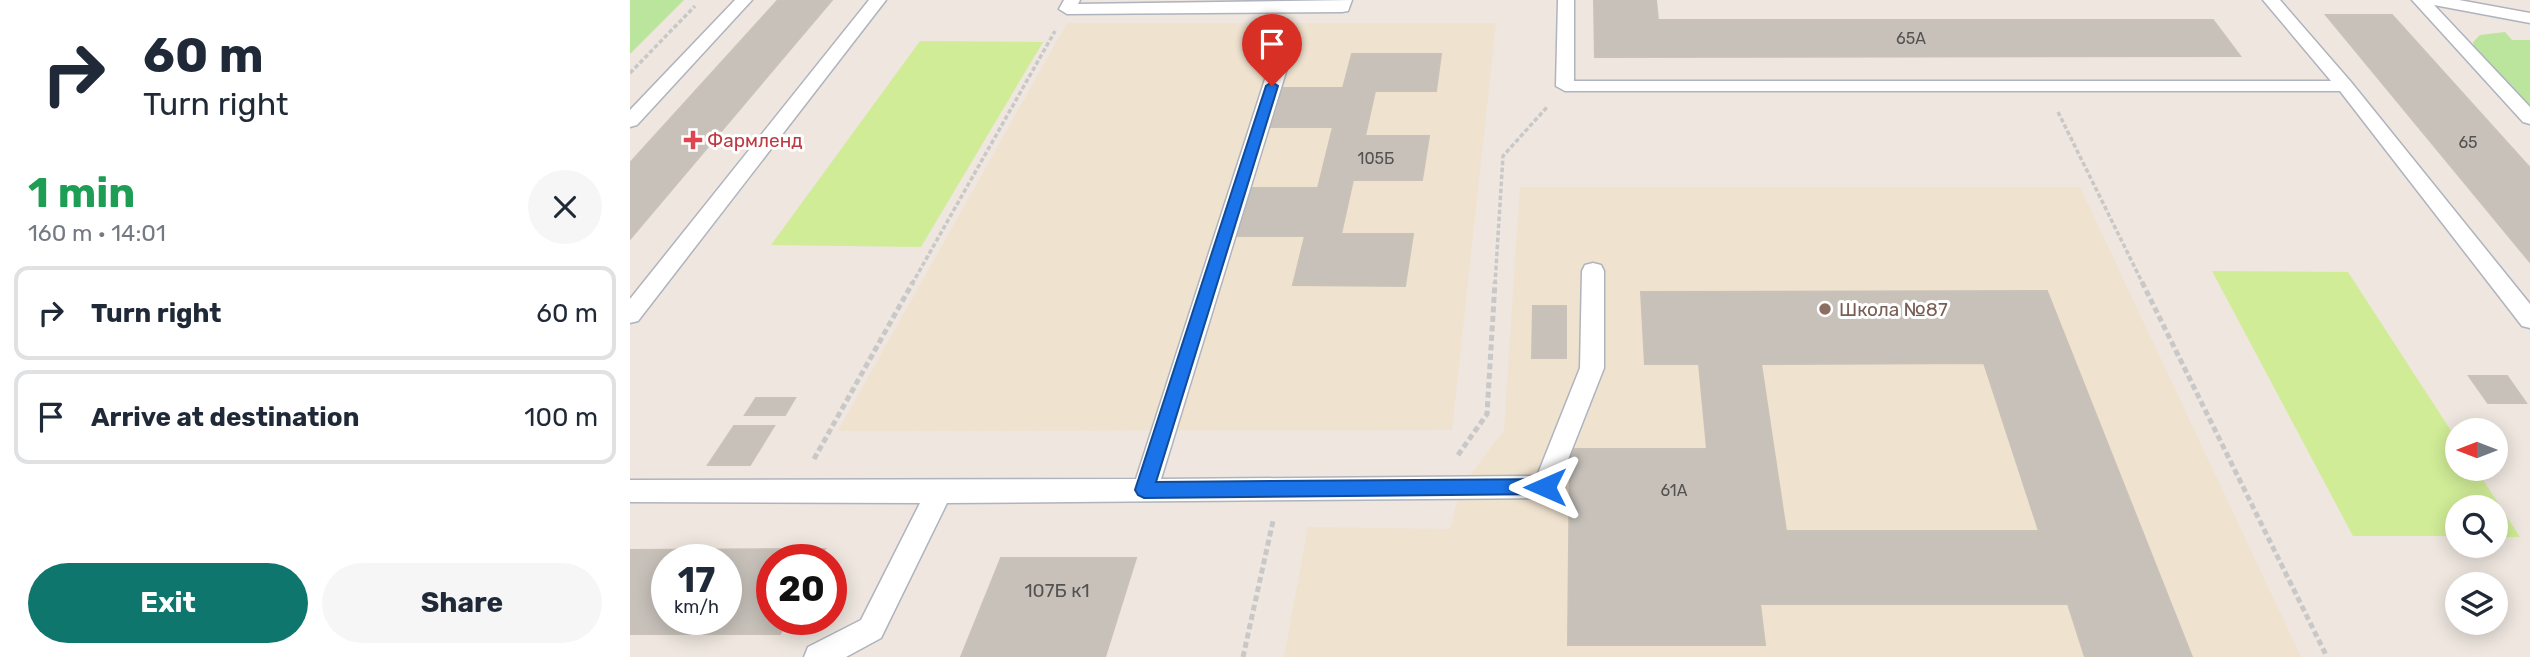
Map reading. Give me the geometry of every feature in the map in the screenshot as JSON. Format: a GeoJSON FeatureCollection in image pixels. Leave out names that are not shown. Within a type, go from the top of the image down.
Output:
{"type":"FeatureCollection","features":[{"type":"Feature","properties":{"kind":"lane"},"geometry":{"type":"LineString","coordinates":[[630,121],[744,0]]}},
{"type":"Feature","properties":{"kind":"lane"},"geometry":{"type":"LineString","coordinates":[[630,315],[878,0]]}},
{"type":"Feature","properties":{"kind":"lane"},"geometry":{"type":"LineString","coordinates":[[1070,4],[1342,7],[1344,0]]}},
{"type":"Feature","properties":{"kind":"lane"},"geometry":{"type":"LineString","coordinates":[[1566,0],[1565,86],[2345,86]]}},
{"type":"Feature","properties":{"kind":"lane"},"geometry":{"type":"LineString","coordinates":[[2271,0],[2345,86],[2530,320]]}},
{"type":"Feature","properties":{"kind":"lane"},"geometry":{"type":"LineString","coordinates":[[2420,0],[2530,118]]}},
{"type":"Feature","properties":{"kind":"lane"},"geometry":{"type":"LineString","coordinates":[[2432,0],[2530,18]]}},
{"type":"Feature","properties":{"kind":"lane"},"geometry":{"type":"LineString","coordinates":[[1144,490],[1288,36]]}},
{"type":"Feature","properties":{"kind":"lane"},"geometry":{"type":"LineString","coordinates":[[630,491],[939,492],[1545,487],[1592,368],[1593,271]]}},
{"type":"Feature","properties":{"kind":"lane"},"geometry":{"type":"LineString","coordinates":[[818,657],[871,629],[939,492]]}},
{"type":"Feature","properties":{"kind":"path"},"geometry":{"type":"LineString","coordinates":[[630,73],[701,0]]}},
{"type":"Feature","properties":{"kind":"path"},"geometry":{"type":"LineString","coordinates":[[796,492],[1070,4]]}},
{"type":"Feature","properties":{"kind":"path"},"geometry":{"type":"LineString","coordinates":[[1436,487],[1487,414],[1503,156],[1565,86]]}},
{"type":"Feature","properties":{"kind":"path"},"geometry":{"type":"LineString","coordinates":[[2046,86],[2327,657]]}},
{"type":"Feature","properties":{"kind":"path"},"geometry":{"type":"LineString","coordinates":[[1243,657],[1280,489]]}},
{"type":"Feature","properties":{"kind":"shaded area"},"geometry":{"type":"Polygon","coordinates":[[[1067,23],[1496,23],[1452,430],[838,431],[1067,23]]]}},
{"type":"Feature","properties":{"kind":"shaded area","name":"Школа №87"},"geometry":{"type":"Polygon","coordinates":[[[1520,187],[2080,187],[2301,657],[1284,657],[1308,527],[1450,529],[1461,487],[1504,430],[1520,187]]]}},
{"type":"Feature","properties":{"kind":"green space"},"geometry":{"type":"Polygon","coordinates":[[[630,0],[684,0],[630,54],[630,0]]]}},
{"type":"Feature","properties":{"kind":"green space"},"geometry":{"type":"Polygon","coordinates":[[[2505,32],[2512,40],[2530,40],[2530,108],[2475,51],[2473,42],[2480,35],[2505,32]]]}},
{"type":"Feature","properties":{"kind":"green space"},"geometry":{"type":"Polygon","coordinates":[[[920,41],[1043,42],[921,247],[771,245],[920,41]]]}},
{"type":"Feature","properties":{"kind":"green space"},"geometry":{"type":"Polygon","coordinates":[[[2212,271],[2348,272],[2445,422],[2445,481],[2484,481],[2493,495],[2445,495],[2445,536],[2353,536],[2212,271]]]}},
{"type":"Feature","properties":{"kind":"green space"},"geometry":{"type":"Polygon","coordinates":[[[2508,518],[2520,537],[2508,537],[2508,518]]]}},
{"type":"Feature","properties":{"kind":"building"},"geometry":{"type":"Polygon","coordinates":[[[778,0],[832,0],[630,239],[630,163],[778,0]]]}},
{"type":"Feature","properties":{"kind":"building"},"geometry":{"type":"Polygon","coordinates":[[[1594,0],[1656,0],[1658,20],[2213,20],[2240,56],[1595,57],[1594,0]]]}},
{"type":"Feature","properties":{"kind":"building"},"geometry":{"type":"Polygon","coordinates":[[[2326,15],[2392,15],[2530,168],[2530,262],[2326,15]]]}},
{"type":"Feature","properties":{"kind":"building"},"geometry":{"type":"Polygon","coordinates":[[[1352,54],[1441,54],[1436,91],[1375,91],[1365,136],[1429,136],[1422,180],[1353,180],[1341,234],[1413,234],[1405,286],[1293,285],[1305,236],[1237,236],[1251,188],[1318,188],[1333,127],[1270,127],[1283,88],[1343,88],[1352,54]]]}},
{"type":"Feature","properties":{"kind":"building"},"geometry":{"type":"Polygon","coordinates":[[[2047,291],[2192,657],[2085,657],[2068,604],[1760,604],[1765,645],[1568,645],[1570,449],[1707,449],[1699,364],[1645,364],[1641,292],[2047,291]],[[1984,363],[1761,364],[1786,531],[2039,531],[1984,363]]]}},
{"type":"Feature","properties":{"kind":"building"},"geometry":{"type":"Polygon","coordinates":[[[1533,306],[1566,306],[1566,358],[1532,358],[1533,306]]]}},
{"type":"Feature","properties":{"kind":"building"},"geometry":{"type":"Polygon","coordinates":[[[2469,376],[2507,376],[2526,403],[2488,403],[2469,376]]]}},
{"type":"Feature","properties":{"kind":"building"},"geometry":{"type":"Polygon","coordinates":[[[756,398],[795,398],[785,415],[745,415],[756,398]]]}},
{"type":"Feature","properties":{"kind":"building"},"geometry":{"type":"Polygon","coordinates":[[[734,426],[774,426],[750,465],[708,465],[734,426]]]}},
{"type":"Feature","properties":{"kind":"building"},"geometry":{"type":"Polygon","coordinates":[[[742,549],[756,549],[756,634],[742,634],[742,549]]]}},
{"type":"Feature","properties":{"kind":"building"},"geometry":{"type":"Polygon","coordinates":[[[630,550],[651,550],[651,634],[630,634],[630,550]]]}},
{"type":"Feature","properties":{"kind":"building"},"geometry":{"type":"Polygon","coordinates":[[[1001,558],[1136,558],[1105,657],[961,657],[1001,558]]]}},
{"type":"Feature","properties":{"kind":"place","name":"Фармленд"},"geometry":{"type":"Point","coordinates":[693,140]}},
{"type":"Feature","properties":{"kind":"place","name":"Школа №87"},"geometry":{"type":"Point","coordinates":[1825,309]}},
{"type":"Feature","properties":{"kind":"route"},"geometry":{"type":"LineString","coordinates":[[1272,86],[1144,490],[1545,487]]}}]}
